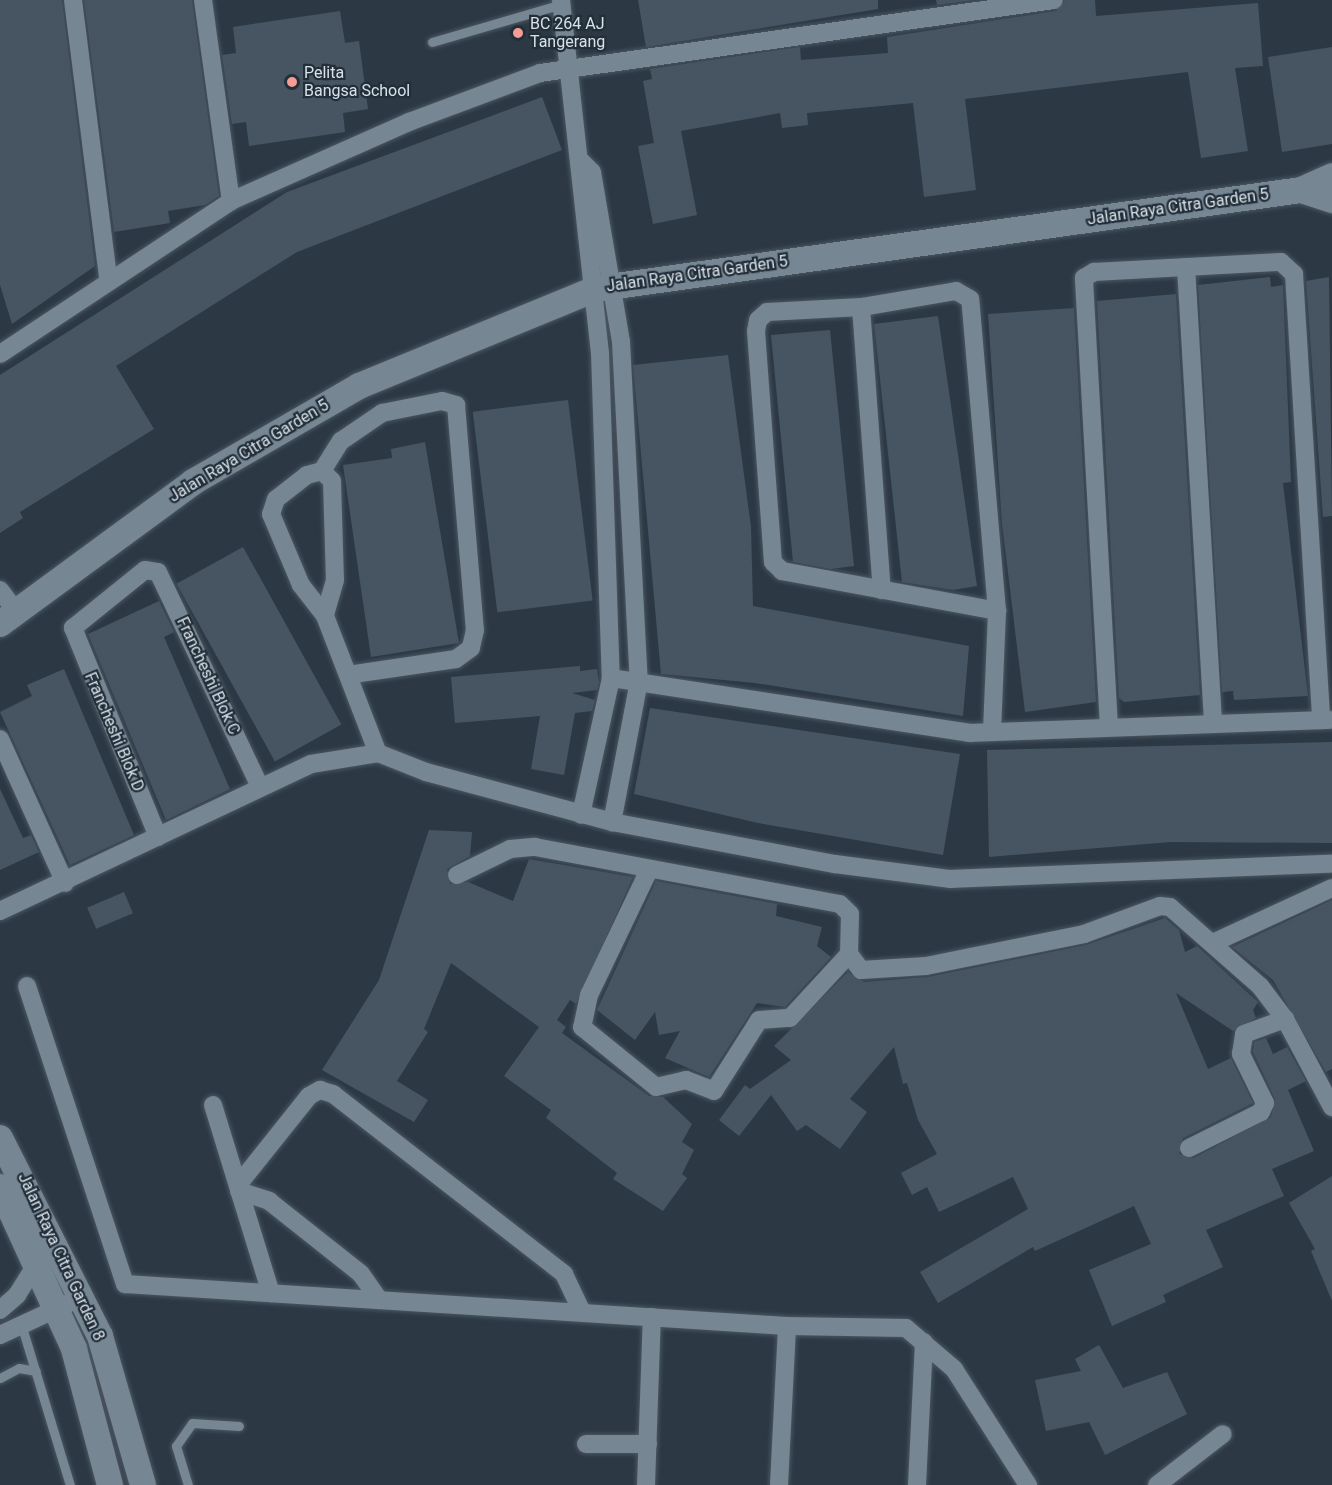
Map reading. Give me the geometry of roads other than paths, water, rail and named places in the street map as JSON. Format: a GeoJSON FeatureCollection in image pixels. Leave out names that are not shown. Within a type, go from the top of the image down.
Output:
{"type":"FeatureCollection","features":[{"type":"Feature","properties":{"kind":"street"},"geometry":{"type":"LineString","coordinates":[[73,0],[108,278]]}},
{"type":"Feature","properties":{"kind":"street"},"geometry":{"type":"LineString","coordinates":[[0,352],[108,278],[231,201],[409,122],[567,66],[926,8],[1054,0]]}},
{"type":"Feature","properties":{"kind":"street"},"geometry":{"type":"LineString","coordinates":[[207,1],[231,201]]}},
{"type":"Feature","properties":{"kind":"street"},"geometry":{"type":"LineString","coordinates":[[561,2],[567,66],[582,162],[592,172],[603,287],[602,395],[611,678],[581,815]]}},
{"type":"Feature","properties":{"kind":"street","name":"Jalan Raya Citra Garden 5"},"geometry":{"type":"LineString","coordinates":[[8,618],[193,482],[359,386],[603,287],[1301,190],[1332,176]]}},
{"type":"Feature","properties":{"kind":"street","name":"Jalan Raya Citra Garden 5"},"geometry":{"type":"LineString","coordinates":[[1301,190],[1332,200]]}},
{"type":"Feature","properties":{"kind":"street"},"geometry":{"type":"LineString","coordinates":[[611,678],[947,730],[992,731],[1326,720],[1326,648],[1294,274],[1281,262],[1095,272],[1084,278],[1081,289],[1109,727]]}},
{"type":"Feature","properties":{"kind":"street"},"geometry":{"type":"LineString","coordinates":[[1186,267],[1213,722]]}},
{"type":"Feature","properties":{"kind":"street"},"geometry":{"type":"LineString","coordinates":[[603,287],[626,395],[639,681],[612,822]]}},
{"type":"Feature","properties":{"kind":"street"},"geometry":{"type":"LineString","coordinates":[[992,731],[997,611],[970,299],[956,291],[861,307],[767,312],[758,320],[770,552],[782,571],[997,611]]}},
{"type":"Feature","properties":{"kind":"street"},"geometry":{"type":"LineString","coordinates":[[861,307],[882,590]]}},
{"type":"Feature","properties":{"kind":"street"},"geometry":{"type":"LineString","coordinates":[[602,395],[626,395]]}},
{"type":"Feature","properties":{"kind":"street"},"geometry":{"type":"LineString","coordinates":[[348,675],[456,659],[471,648],[475,630],[456,405],[442,401],[382,413],[341,441],[322,471],[307,475],[270,507],[301,585],[325,616],[378,753]]}},
{"type":"Feature","properties":{"kind":"street"},"geometry":{"type":"LineString","coordinates":[[322,471],[332,481],[335,580],[325,616]]}},
{"type":"Feature","properties":{"kind":"street","name":"Francheshi Blok D"},"geometry":{"type":"LineString","coordinates":[[152,567],[73,628],[158,837]]}},
{"type":"Feature","properties":{"kind":"street","name":"Francheshi Blok C"},"geometry":{"type":"LineString","coordinates":[[152,567],[260,787]]}},
{"type":"Feature","properties":{"kind":"street"},"geometry":{"type":"LineString","coordinates":[[0,590],[8,618]]}},
{"type":"Feature","properties":{"kind":"street"},"geometry":{"type":"LineString","coordinates":[[0,739],[65,883]]}},
{"type":"Feature","properties":{"kind":"street"},"geometry":{"type":"LineString","coordinates":[[0,911],[65,883],[311,764],[378,753],[581,815],[612,822],[835,864],[951,879],[1332,864]]}},
{"type":"Feature","properties":{"kind":"street"},"geometry":{"type":"LineString","coordinates":[[457,875],[510,849],[535,847],[648,872],[840,904],[853,924],[849,954],[790,1018],[759,1020],[717,1089],[712,1092],[686,1080],[656,1087],[582,1027],[589,995],[648,872]]}},
{"type":"Feature","properties":{"kind":"street"},"geometry":{"type":"LineString","coordinates":[[1215,942],[1332,888]]}},
{"type":"Feature","properties":{"kind":"street"},"geometry":{"type":"LineString","coordinates":[[849,954],[861,970],[926,966],[1084,934],[1160,906],[1170,907],[1215,942],[1285,1018],[1332,1107]]}},
{"type":"Feature","properties":{"kind":"street"},"geometry":{"type":"LineString","coordinates":[[27,986],[125,1284],[787,1326],[906,1328],[954,1369],[1028,1485]]}},
{"type":"Feature","properties":{"kind":"street"},"geometry":{"type":"LineString","coordinates":[[1189,1148],[1261,1112],[1265,1103],[1241,1054],[1244,1034],[1285,1018]]}},
{"type":"Feature","properties":{"kind":"street"},"geometry":{"type":"LineString","coordinates":[[239,1188],[309,1096],[320,1090],[333,1094],[564,1274],[582,1312]]}},
{"type":"Feature","properties":{"kind":"street"},"geometry":{"type":"LineString","coordinates":[[213,1105],[271,1293]]}},
{"type":"Feature","properties":{"kind":"street","name":"Jalan Raya Citra Garden 8"},"geometry":{"type":"LineString","coordinates":[[0,1138],[100,1336],[143,1485]]}},
{"type":"Feature","properties":{"kind":"street","name":"Jalan Raya Citra Garden 8"},"geometry":{"type":"LineString","coordinates":[[0,1187],[58,1305],[110,1485]]}},
{"type":"Feature","properties":{"kind":"street"},"geometry":{"type":"LineString","coordinates":[[239,1188],[269,1202],[361,1274],[380,1300]]}},
{"type":"Feature","properties":{"kind":"street"},"geometry":{"type":"LineString","coordinates":[[0,1310],[17,1295],[38,1262]]}},
{"type":"Feature","properties":{"kind":"street"},"geometry":{"type":"LineString","coordinates":[[0,1335],[58,1305],[82,1297]]}},
{"type":"Feature","properties":{"kind":"street"},"geometry":{"type":"LineString","coordinates":[[646,1485],[652,1317]]}},
{"type":"Feature","properties":{"kind":"street"},"geometry":{"type":"LineString","coordinates":[[779,1485],[787,1326]]}},
{"type":"Feature","properties":{"kind":"street"},"geometry":{"type":"LineString","coordinates":[[917,1485],[924,1342]]}},
{"type":"Feature","properties":{"kind":"street"},"geometry":{"type":"LineString","coordinates":[[1157,1485],[1223,1434]]}},
{"type":"Feature","properties":{"kind":"street"},"geometry":{"type":"LineString","coordinates":[[586,1444],[648,1444]]}},
{"type":"Feature","properties":{"kind":"lane"},"geometry":{"type":"LineString","coordinates":[[432,42],[561,2]]}},
{"type":"Feature","properties":{"kind":"lane"},"geometry":{"type":"LineString","coordinates":[[20,1323],[70,1485]]}},
{"type":"Feature","properties":{"kind":"lane"},"geometry":{"type":"LineString","coordinates":[[0,1378],[19,1368],[36,1371]]}},
{"type":"Feature","properties":{"kind":"lane"},"geometry":{"type":"LineString","coordinates":[[188,1485],[176,1446],[192,1423],[240,1426]]}},
{"type":"Feature","properties":{"kind":"place","name":"BC 264 AJ Tangerang"},"geometry":{"type":"Point","coordinates":[518,33]}},
{"type":"Feature","properties":{"kind":"place","name":"Pelita Bangsa School"},"geometry":{"type":"Point","coordinates":[292,82]}}]}
